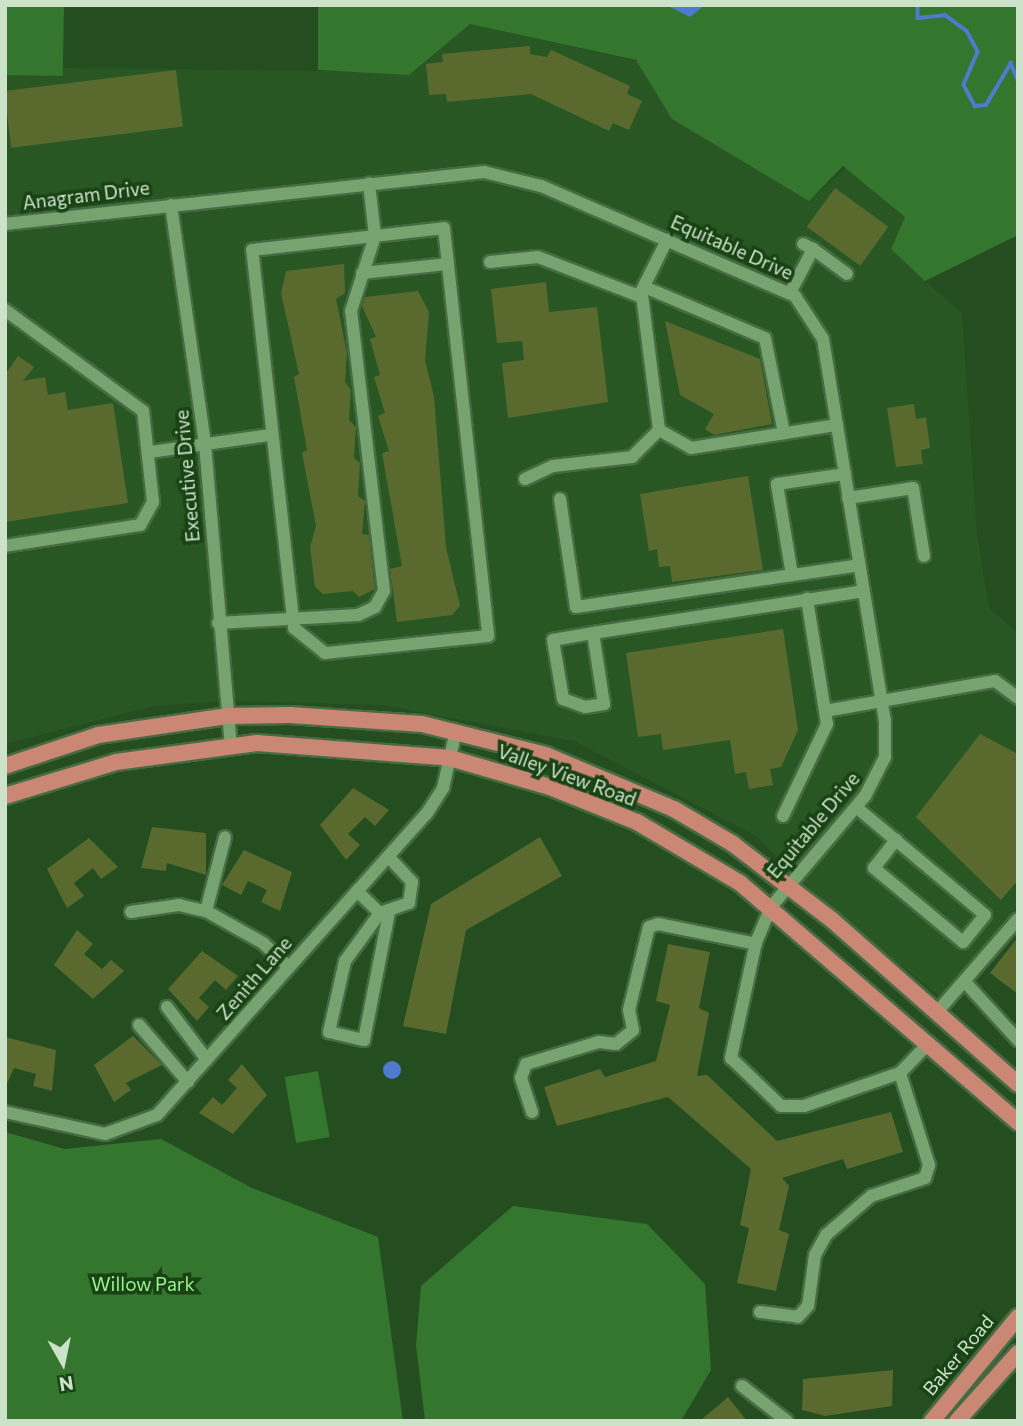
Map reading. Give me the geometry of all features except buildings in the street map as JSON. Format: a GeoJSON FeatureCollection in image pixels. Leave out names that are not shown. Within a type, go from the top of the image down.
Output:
{"type":"FeatureCollection","features":[{"type":"Feature","properties":{"kind":"main road","name":"Valley View Road"},"geometry":{"type":"LineString","coordinates":[[5,766],[99,735],[229,716],[352,716],[456,732],[546,755],[674,809],[788,885],[1018,1084]]}},
{"type":"Feature","properties":{"kind":"main road","name":"Valley View Road"},"geometry":{"type":"LineString","coordinates":[[5,796],[116,762],[231,745],[305,742],[450,758],[637,822],[771,907],[1018,1122]]}},
{"type":"Feature","properties":{"kind":"main road","name":"Baker Road"},"geometry":{"type":"LineString","coordinates":[[932,1421],[1018,1317]]}},
{"type":"Feature","properties":{"kind":"main road"},"geometry":{"type":"LineString","coordinates":[[957,1421],[1018,1353]]}},
{"type":"Feature","properties":{"kind":"street","name":"Equitable Drive"},"geometry":{"type":"LineString","coordinates":[[171,205],[453,173],[513,177],[790,293],[807,308],[823,339],[881,701],[885,757],[856,807],[771,907],[756,944],[731,1058],[737,1067],[781,1106],[804,1106],[900,1073]]}},
{"type":"Feature","properties":{"kind":"street"},"geometry":{"type":"LineString","coordinates":[[218,623],[293,621],[365,613],[384,591],[351,311],[375,236],[369,183]]}},
{"type":"Feature","properties":{"kind":"street","name":"Anagram Drive"},"geometry":{"type":"LineString","coordinates":[[5,224],[171,205]]}},
{"type":"Feature","properties":{"kind":"street","name":"Executive Drive"},"geometry":{"type":"LineString","coordinates":[[171,205],[205,444],[218,623],[231,745]]}},
{"type":"Feature","properties":{"kind":"street"},"geometry":{"type":"LineString","coordinates":[[444,228],[447,264],[488,636],[325,653],[293,621],[270,435],[252,250],[444,228]]}},
{"type":"Feature","properties":{"kind":"street"},"geometry":{"type":"LineString","coordinates":[[659,430],[645,291],[667,240]]}},
{"type":"Feature","properties":{"kind":"street"},"geometry":{"type":"LineString","coordinates":[[790,293],[808,246],[847,274]]}},
{"type":"Feature","properties":{"kind":"street"},"geometry":{"type":"LineString","coordinates":[[490,262],[538,257],[645,291],[765,338],[784,433]]}},
{"type":"Feature","properties":{"kind":"street"},"geometry":{"type":"LineString","coordinates":[[362,273],[447,264]]}},
{"type":"Feature","properties":{"kind":"street"},"geometry":{"type":"LineString","coordinates":[[5,310],[143,411],[150,452],[153,502],[140,525],[5,546]]}},
{"type":"Feature","properties":{"kind":"street"},"geometry":{"type":"LineString","coordinates":[[659,430],[691,448],[837,425]]}},
{"type":"Feature","properties":{"kind":"street"},"geometry":{"type":"LineString","coordinates":[[525,479],[553,466],[632,457],[659,430]]}},
{"type":"Feature","properties":{"kind":"street"},"geometry":{"type":"LineString","coordinates":[[150,452],[270,435]]}},
{"type":"Feature","properties":{"kind":"street"},"geometry":{"type":"LineString","coordinates":[[792,575],[777,484],[845,474]]}},
{"type":"Feature","properties":{"kind":"street"},"geometry":{"type":"LineString","coordinates":[[848,498],[914,488],[924,556]]}},
{"type":"Feature","properties":{"kind":"street"},"geometry":{"type":"LineString","coordinates":[[560,499],[576,607],[859,565]]}},
{"type":"Feature","properties":{"kind":"street"},"geometry":{"type":"LineString","coordinates":[[593,633],[604,704],[585,707],[563,699],[553,640],[593,633],[807,599],[863,591]]}},
{"type":"Feature","properties":{"kind":"street"},"geometry":{"type":"LineString","coordinates":[[783,816],[827,724],[807,599]]}},
{"type":"Feature","properties":{"kind":"street"},"geometry":{"type":"LineString","coordinates":[[825,711],[995,681],[1018,698]]}},
{"type":"Feature","properties":{"kind":"street","name":"Zenith Lane"},"geometry":{"type":"LineString","coordinates":[[5,1112],[105,1134],[157,1115],[437,800],[456,732]]}},
{"type":"Feature","properties":{"kind":"street"},"geometry":{"type":"LineString","coordinates":[[856,807],[896,840],[985,915],[963,942],[874,867],[896,840]]}},
{"type":"Feature","properties":{"kind":"street"},"geometry":{"type":"LineString","coordinates":[[206,911],[225,837]]}},
{"type":"Feature","properties":{"kind":"street"},"geometry":{"type":"LineString","coordinates":[[385,913],[364,1040],[329,1032],[345,961],[385,913],[409,903],[413,889],[410,876],[388,856]]}},
{"type":"Feature","properties":{"kind":"street"},"geometry":{"type":"LineString","coordinates":[[357,891],[385,913]]}},
{"type":"Feature","properties":{"kind":"street"},"geometry":{"type":"LineString","coordinates":[[131,912],[179,905],[206,911],[263,943],[289,967]]}},
{"type":"Feature","properties":{"kind":"street"},"geometry":{"type":"LineString","coordinates":[[937,1012],[1018,919]]}},
{"type":"Feature","properties":{"kind":"street"},"geometry":{"type":"LineString","coordinates":[[532,1112],[522,1078],[526,1064],[599,1042],[615,1044],[633,1030],[629,1010],[649,927],[658,924],[756,944]]}},
{"type":"Feature","properties":{"kind":"street"},"geometry":{"type":"LineString","coordinates":[[965,982],[1018,1040]]}},
{"type":"Feature","properties":{"kind":"street"},"geometry":{"type":"LineString","coordinates":[[167,1007],[208,1060]]}},
{"type":"Feature","properties":{"kind":"street"},"geometry":{"type":"LineString","coordinates":[[139,1025],[188,1082]]}},
{"type":"Feature","properties":{"kind":"street"},"geometry":{"type":"LineString","coordinates":[[760,1312],[798,1317],[808,1306],[815,1255],[826,1235],[871,1196],[925,1178],[929,1165],[900,1073],[929,1043]]}},
{"type":"Feature","properties":{"kind":"street"},"geometry":{"type":"LineString","coordinates":[[742,1386],[787,1421]]}},
{"type":"Feature","properties":{"kind":"shaded area"},"geometry":{"type":"Polygon","coordinates":[[[454,12],[484,27],[636,61],[809,201],[846,168],[916,202],[923,279],[962,313],[977,534],[989,608],[1018,633],[1018,906],[943,999],[830,909],[756,836],[574,741],[382,705],[231,701],[153,706],[5,744],[5,75],[67,68],[413,72],[454,12]]]}},
{"type":"Feature","properties":{"kind":"green space"},"geometry":{"type":"Polygon","coordinates":[[[5,5],[64,6],[63,76],[5,75],[5,5]]]}},
{"type":"Feature","properties":{"kind":"green space"},"geometry":{"type":"Polygon","coordinates":[[[318,5],[1018,5],[1018,235],[925,281],[891,249],[905,217],[843,166],[809,201],[672,119],[636,60],[470,24],[409,75],[318,70],[318,5]]]}},
{"type":"Feature","properties":{"kind":"green space"},"geometry":{"type":"Polygon","coordinates":[[[318,1071],[330,1137],[296,1143],[285,1077],[318,1071]]]}},
{"type":"Feature","properties":{"kind":"green space","name":"Willow Park"},"geometry":{"type":"Polygon","coordinates":[[[5,1132],[65,1149],[161,1139],[252,1188],[378,1237],[403,1421],[5,1421],[5,1132]]]}},
{"type":"Feature","properties":{"kind":"green space"},"geometry":{"type":"Polygon","coordinates":[[[513,1206],[647,1224],[705,1284],[711,1370],[681,1421],[425,1421],[416,1345],[421,1286],[513,1206]]]}},
{"type":"Feature","properties":{"kind":"water"},"geometry":{"type":"Polygon","coordinates":[[[666,5],[705,5],[690,17],[666,5]]]}},
{"type":"Feature","properties":{"kind":"water"},"geometry":{"type":"Polygon","coordinates":[[[388,1061],[396,1061],[401,1070],[399,1077],[388,1079],[383,1074],[383,1066],[388,1061]]]}},
{"type":"Feature","properties":{"kind":"waterway"},"geometry":{"type":"LineString","coordinates":[[918,5],[918,18],[945,15],[967,31],[978,52],[964,85],[975,106],[986,105],[1011,63],[1018,80]]}}]}
